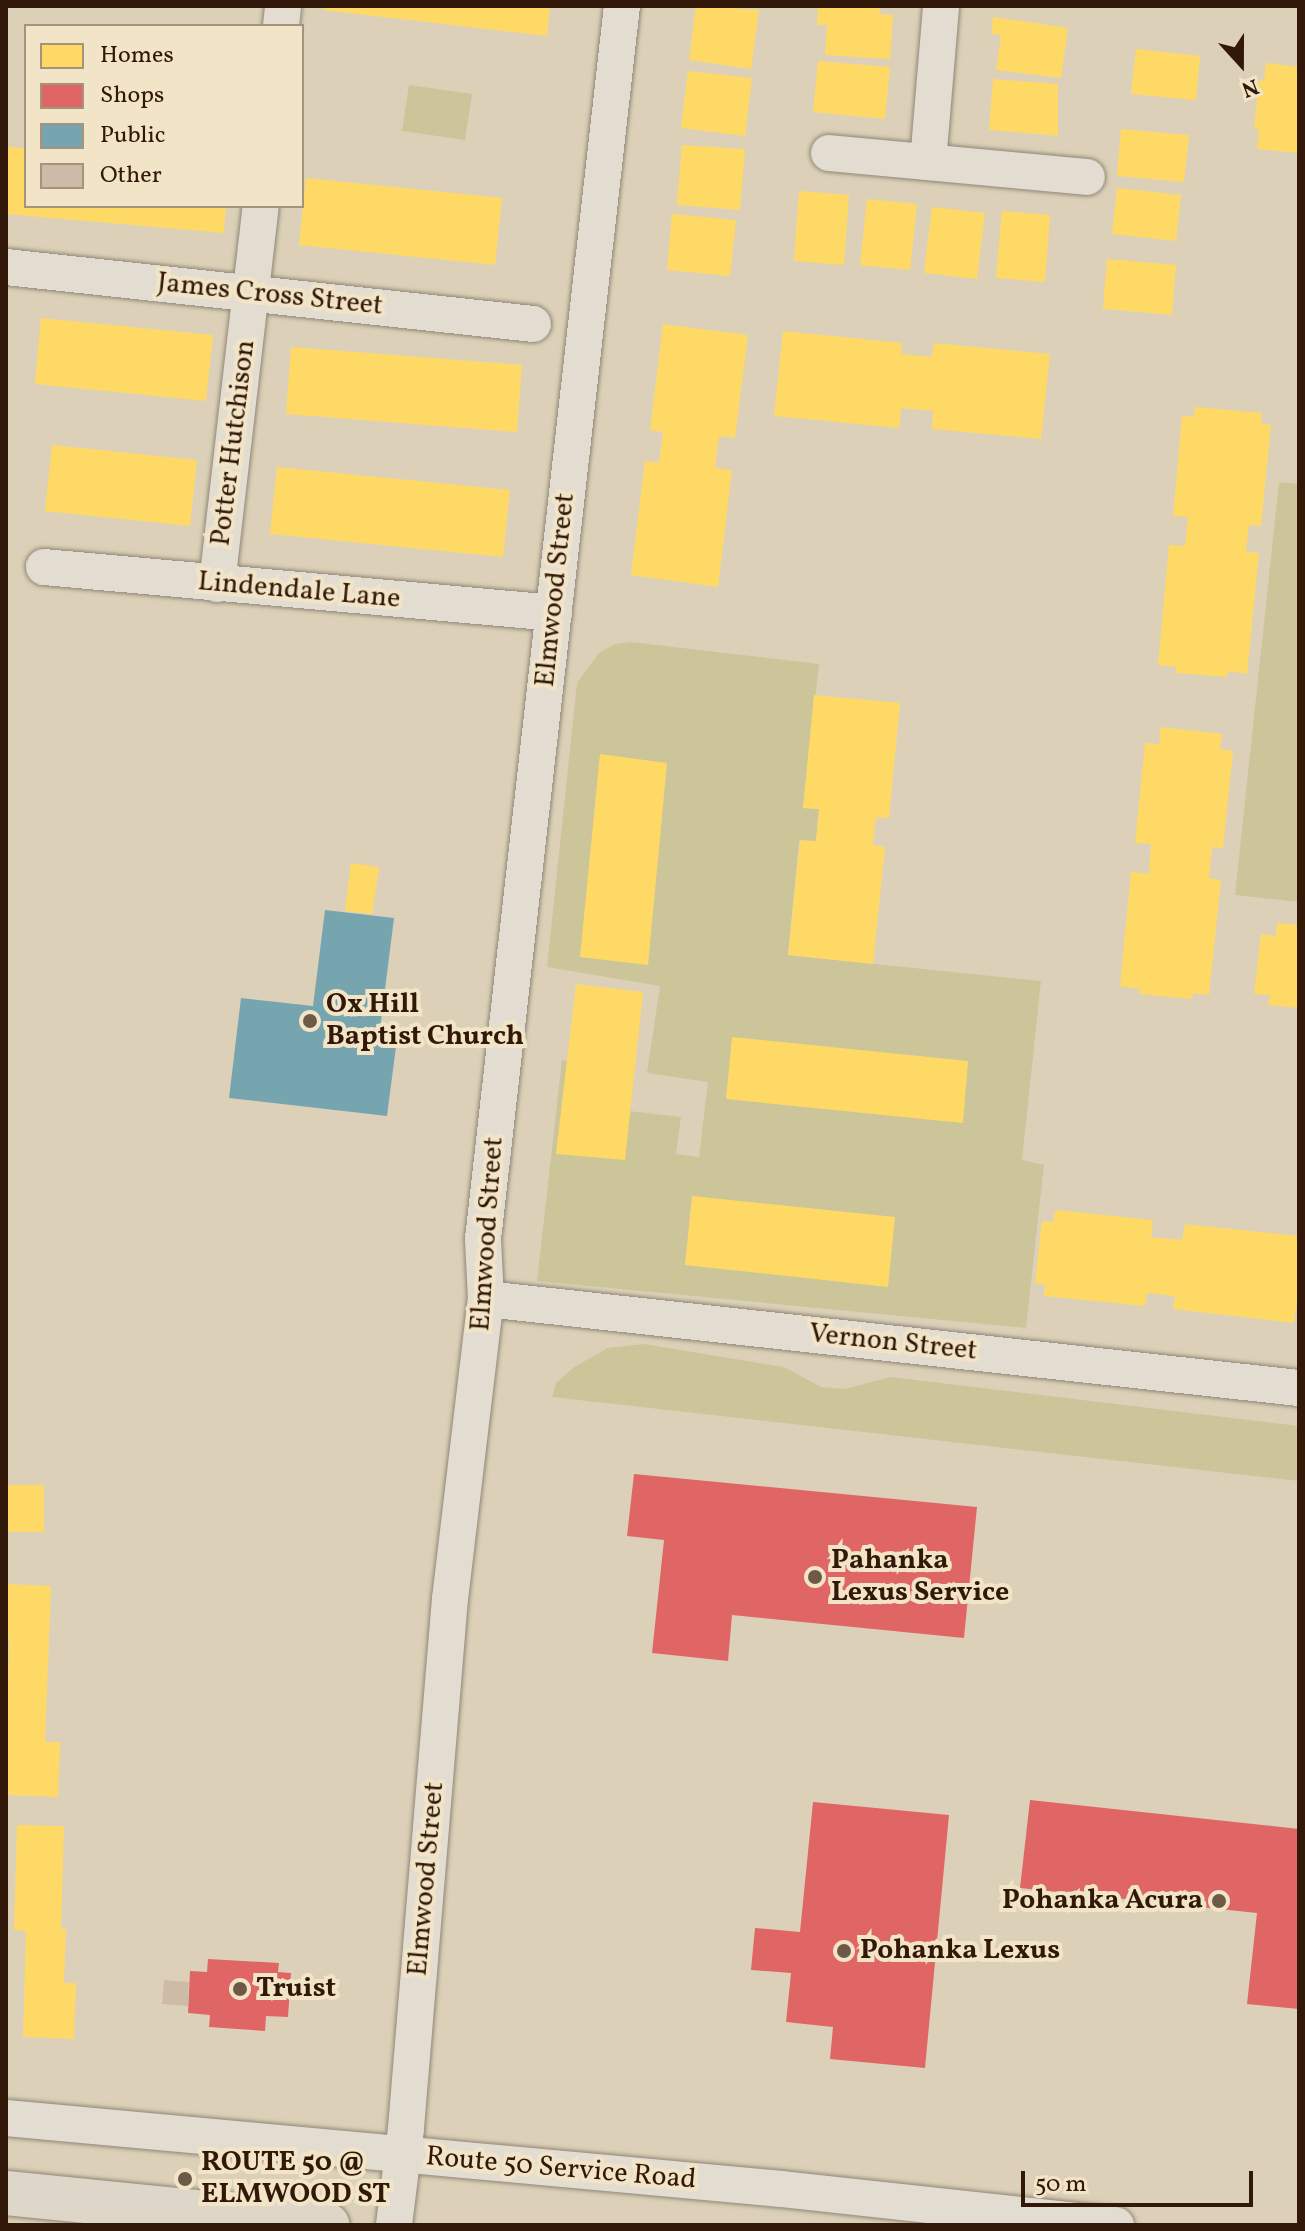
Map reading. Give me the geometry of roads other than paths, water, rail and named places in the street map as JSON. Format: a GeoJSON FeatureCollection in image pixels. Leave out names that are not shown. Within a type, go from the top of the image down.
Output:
{"type":"FeatureCollection","features":[{"type":"Feature","properties":{"kind":"highway"},"geometry":{"type":"LineString","coordinates":[[6,2193],[327,2225]]}},
{"type":"Feature","properties":{"kind":"street","name":"Elmwood Street"},"geometry":{"type":"LineString","coordinates":[[394,2225],[404,2155],[450,1599],[486,1299],[483,1239],[622,6]]}},
{"type":"Feature","properties":{"kind":"street"},"geometry":{"type":"LineString","coordinates":[[928,162],[941,6]]}},
{"type":"Feature","properties":{"kind":"street"},"geometry":{"type":"LineString","coordinates":[[829,153],[1087,177]]}},
{"type":"Feature","properties":{"kind":"street","name":"Potter Hutchison"},"geometry":{"type":"LineString","coordinates":[[217,584],[261,208]]}},
{"type":"Feature","properties":{"kind":"street","name":"James Cross Street"},"geometry":{"type":"LineString","coordinates":[[6,267],[533,324]]}},
{"type":"Feature","properties":{"kind":"street","name":"Lindendale Lane"},"geometry":{"type":"LineString","coordinates":[[44,567],[554,613]]}},
{"type":"Feature","properties":{"kind":"street","name":"Vernon Street"},"geometry":{"type":"LineString","coordinates":[[486,1299],[1299,1388]]}},
{"type":"Feature","properties":{"kind":"street","name":"Route 50 Service Road"},"geometry":{"type":"LineString","coordinates":[[6,2118],[782,2189],[1116,2225]]}},
{"type":"Feature","properties":{"kind":"place","name":"Ox Hill Baptist Church"},"geometry":{"type":"Point","coordinates":[310,1021]}},
{"type":"Feature","properties":{"kind":"place","name":"Pahanka Lexus Service"},"geometry":{"type":"Point","coordinates":[815,1577]}},
{"type":"Feature","properties":{"kind":"place","name":"Pohanka Acura"},"geometry":{"type":"Point","coordinates":[1219,1901]}},
{"type":"Feature","properties":{"kind":"place","name":"Pohanka Lexus"},"geometry":{"type":"Point","coordinates":[844,1951]}},
{"type":"Feature","properties":{"kind":"place","name":"Truist"},"geometry":{"type":"Point","coordinates":[240,1989]}},
{"type":"Feature","properties":{"kind":"place","name":"ROUTE 50 @ ELMWOOD ST"},"geometry":{"type":"Point","coordinates":[185,2179]}}]}
